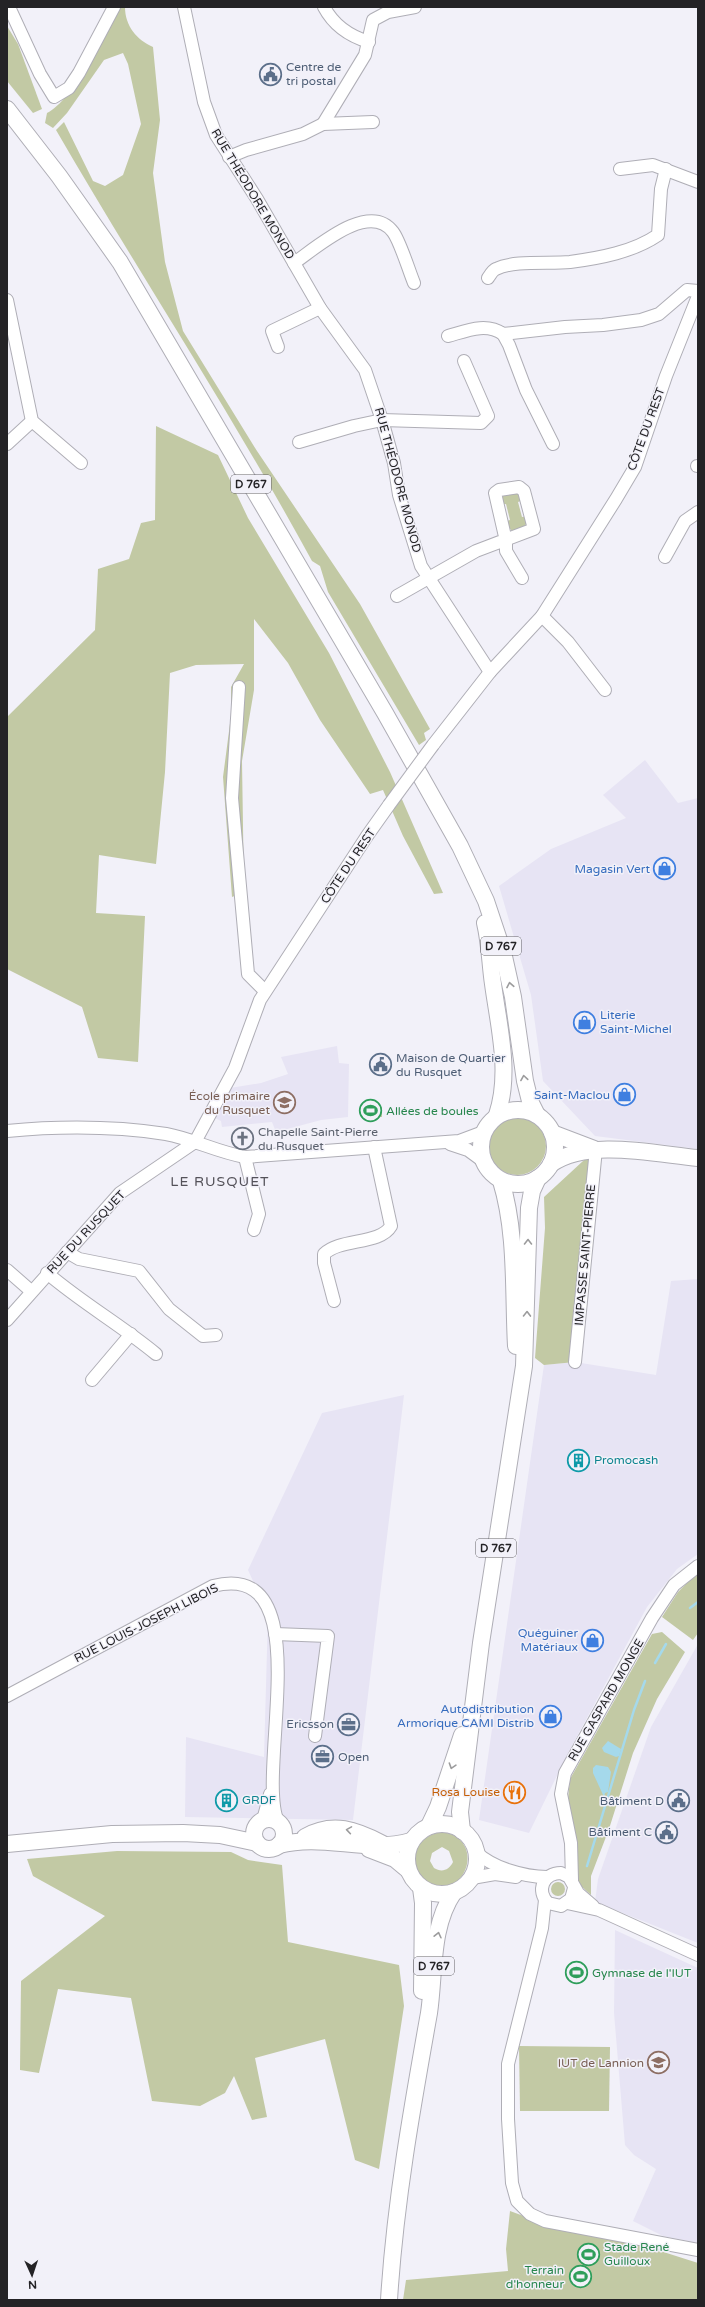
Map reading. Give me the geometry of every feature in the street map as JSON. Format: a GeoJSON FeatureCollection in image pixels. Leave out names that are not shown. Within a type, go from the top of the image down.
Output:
{"type":"FeatureCollection","features":[{"type":"Feature","properties":{"kind":"main road","name":"D 767"},"geometry":{"type":"LineString","coordinates":[[7,109],[60,176],[120,262],[431,793],[460,846],[486,901],[503,952],[513,997],[524,1081],[530,1101],[537,1115]]}},
{"type":"Feature","properties":{"kind":"main road","name":"D 767"},"geometry":{"type":"LineString","coordinates":[[472,873],[488,937],[500,1025],[504,1084],[497,1116]]}},
{"type":"Feature","properties":{"kind":"main road"},"geometry":{"type":"LineString","coordinates":[[551,1164],[555,1148],[552,1132],[537,1115],[517,1110],[497,1116],[483,1132],[480,1150],[483,1161],[490,1173],[501,1181],[520,1184],[538,1178],[551,1164],[568,1155],[596,1149]]}},
{"type":"Feature","properties":{"kind":"main road"},"geometry":{"type":"LineString","coordinates":[[552,1132],[596,1149],[698,1158]]}},
{"type":"Feature","properties":{"kind":"main road","name":"D 767"},"geometry":{"type":"LineString","coordinates":[[462,1831],[460,1812],[473,1703],[518,1394],[524,1366],[529,1208],[532,1191],[538,1178]]}},
{"type":"Feature","properties":{"kind":"main road","name":"D 767"},"geometry":{"type":"LineString","coordinates":[[501,1181],[507,1200],[511,1247],[518,1394]]}},
{"type":"Feature","properties":{"kind":"main road","name":"D 767"},"geometry":{"type":"LineString","coordinates":[[429,1826],[438,1807],[473,1703]]}},
{"type":"Feature","properties":{"kind":"main road"},"geometry":{"type":"LineString","coordinates":[[446,1824],[462,1831],[469,1837],[476,1852],[476,1866],[472,1878],[461,1889],[454,1892],[437,1894],[421,1888],[415,1883],[408,1868],[406,1859],[411,1841],[419,1832],[429,1826],[446,1824]]}},
{"type":"Feature","properties":{"kind":"main road"},"geometry":{"type":"LineString","coordinates":[[310,1838],[322,1829],[349,1830],[364,1833],[384,1845]]}},
{"type":"Feature","properties":{"kind":"main road"},"geometry":{"type":"LineString","coordinates":[[7,1844],[119,1834],[220,1835],[269,1831],[360,1845],[384,1845],[411,1841]]}},
{"type":"Feature","properties":{"kind":"main road"},"geometry":{"type":"LineString","coordinates":[[360,1845],[395,1859],[408,1868]]}},
{"type":"Feature","properties":{"kind":"main road","name":"D 767"},"geometry":{"type":"LineString","coordinates":[[421,1888],[424,1903],[422,2042]]}},
{"type":"Feature","properties":{"kind":"main road","name":"D 767"},"geometry":{"type":"LineString","coordinates":[[390,2300],[396,2219],[422,2042],[431,1995],[437,1941],[445,1910],[454,1892]]}},
{"type":"Feature","properties":{"kind":"street"},"geometry":{"type":"LineString","coordinates":[[9,7],[40,74],[54,97],[69,88],[79,73],[114,7]]}},
{"type":"Feature","properties":{"kind":"street","name":"RUE THÉODORE MONOD"},"geometry":{"type":"LineString","coordinates":[[184,7],[204,102],[216,135],[257,199],[320,308],[365,370],[382,420],[394,463],[399,495],[421,566],[490,672]]}},
{"type":"Feature","properties":{"kind":"street"},"geometry":{"type":"LineString","coordinates":[[324,7],[339,27],[351,36],[369,42]]}},
{"type":"Feature","properties":{"kind":"street"},"geometry":{"type":"LineString","coordinates":[[323,124],[365,55],[373,20],[388,12],[415,7]]}},
{"type":"Feature","properties":{"kind":"street"},"geometry":{"type":"LineString","coordinates":[[229,157],[246,150],[303,134],[323,124],[373,122]]}},
{"type":"Feature","properties":{"kind":"street"},"geometry":{"type":"LineString","coordinates":[[620,169],[643,165],[666,170],[698,182]]}},
{"type":"Feature","properties":{"kind":"street"},"geometry":{"type":"LineString","coordinates":[[488,278],[495,269],[524,264],[569,262],[614,254],[643,245],[658,235],[666,170]]}},
{"type":"Feature","properties":{"kind":"street","name":"RUE THÉODORE MONOD"},"geometry":{"type":"LineString","coordinates":[[294,263],[350,225],[363,222],[382,223],[393,232],[414,283]]}},
{"type":"Feature","properties":{"kind":"street"},"geometry":{"type":"LineString","coordinates":[[503,334],[641,320],[659,314],[687,290],[698,291]]}},
{"type":"Feature","properties":{"kind":"street","name":"CÔTE DU REST"},"geometry":{"type":"LineString","coordinates":[[195,1142],[235,1068],[260,1000],[265,991],[367,836],[433,745],[490,672],[542,616],[635,466],[666,376],[698,296]]}},
{"type":"Feature","properties":{"kind":"street"},"geometry":{"type":"LineString","coordinates":[[7,300],[32,421],[81,463]]}},
{"type":"Feature","properties":{"kind":"street"},"geometry":{"type":"LineString","coordinates":[[278,347],[272,331],[320,308]]}},
{"type":"Feature","properties":{"kind":"street"},"geometry":{"type":"LineString","coordinates":[[448,336],[484,327],[496,329],[503,334],[509,345],[526,390],[553,444]]}},
{"type":"Feature","properties":{"kind":"street"},"geometry":{"type":"LineString","coordinates":[[299,442],[354,426],[382,420],[481,423],[488,416],[464,361]]}},
{"type":"Feature","properties":{"kind":"street"},"geometry":{"type":"LineString","coordinates":[[7,444],[32,421]]}},
{"type":"Feature","properties":{"kind":"street"},"geometry":{"type":"LineString","coordinates":[[397,596],[476,551],[506,541],[534,529],[524,491],[519,487],[499,490],[495,493],[506,541],[506,551],[522,578]]}},
{"type":"Feature","properties":{"kind":"street"},"geometry":{"type":"LineString","coordinates":[[665,557],[685,521],[698,512]]}},
{"type":"Feature","properties":{"kind":"street"},"geometry":{"type":"LineString","coordinates":[[542,616],[568,642],[606,690]]}},
{"type":"Feature","properties":{"kind":"street"},"geometry":{"type":"LineString","coordinates":[[239,687],[232,798],[248,974],[265,991]]}},
{"type":"Feature","properties":{"kind":"street"},"geometry":{"type":"LineString","coordinates":[[7,1131],[106,1127],[167,1134],[195,1142],[223,1153],[245,1157],[443,1143],[463,1140],[483,1132]]}},
{"type":"Feature","properties":{"kind":"street","name":"RUE DU RUSQUET"},"geometry":{"type":"LineString","coordinates":[[7,1320],[31,1291],[120,1193],[195,1142]]}},
{"type":"Feature","properties":{"kind":"street"},"geometry":{"type":"LineString","coordinates":[[443,1143],[468,1150],[483,1161]]}},
{"type":"Feature","properties":{"kind":"street"},"geometry":{"type":"LineString","coordinates":[[334,1301],[324,1263],[324,1254],[332,1248],[383,1234],[391,1226],[374,1147]]}},
{"type":"Feature","properties":{"kind":"street","name":"IMPASSE SAINT-PIERRE"},"geometry":{"type":"LineString","coordinates":[[575,1362],[596,1149]]}},
{"type":"Feature","properties":{"kind":"street"},"geometry":{"type":"LineString","coordinates":[[245,1157],[259,1214],[254,1230]]}},
{"type":"Feature","properties":{"kind":"street"},"geometry":{"type":"LineString","coordinates":[[66,1252],[79,1259],[139,1271],[169,1309],[203,1336],[216,1335]]}},
{"type":"Feature","properties":{"kind":"street"},"geometry":{"type":"LineString","coordinates":[[7,1270],[31,1291]]}},
{"type":"Feature","properties":{"kind":"street"},"geometry":{"type":"LineString","coordinates":[[48,1273],[88,1306],[131,1334],[156,1354]]}},
{"type":"Feature","properties":{"kind":"street"},"geometry":{"type":"LineString","coordinates":[[92,1380],[131,1334]]}},
{"type":"Feature","properties":{"kind":"street","name":"RUE GASPARD MONGE"},"geometry":{"type":"LineString","coordinates":[[573,1884],[570,1835],[561,1794],[565,1773],[652,1618],[674,1585],[698,1566]]}},
{"type":"Feature","properties":{"kind":"street","name":"RUE LOUIS-JOSEPH LIBOIS"},"geometry":{"type":"LineString","coordinates":[[7,1696],[213,1586],[232,1582],[243,1584],[262,1596],[271,1612],[275,1634],[277,1695],[269,1831]]}},
{"type":"Feature","properties":{"kind":"street"},"geometry":{"type":"LineString","coordinates":[[275,1634],[328,1636],[315,1736]]}},
{"type":"Feature","properties":{"kind":"street"},"geometry":{"type":"LineString","coordinates":[[571,1851],[552,1875],[542,1884],[542,1928],[508,2064],[509,2155],[512,2183],[517,2201],[530,2214],[544,2221],[698,2250]]}},
{"type":"Feature","properties":{"kind":"street"},"geometry":{"type":"LineString","coordinates":[[476,1852],[490,1862],[515,1871],[535,1876],[565,1875],[599,1910]]}},
{"type":"Feature","properties":{"kind":"street"},"geometry":{"type":"LineString","coordinates":[[472,1878],[495,1874],[521,1878],[537,1887],[552,1905],[564,1904],[599,1910],[698,1955]]}},
{"type":"Feature","properties":{"kind":"street"},"geometry":{"type":"LineString","coordinates":[[542,1928],[550,1915],[574,1894],[573,1884]]}},
{"type":"Feature","properties":{"kind":"shaded area"},"geometry":{"type":"Polygon","coordinates":[[[645,760],[678,803],[698,798],[698,1149],[595,1136],[543,1081],[531,995],[499,886],[551,849],[626,818],[603,795],[645,760]]]}},
{"type":"Feature","properties":{"kind":"shaded area","name":"École primaire du Rusquet"},"geometry":{"type":"Polygon","coordinates":[[[337,1046],[339,1063],[349,1064],[348,1117],[321,1120],[276,1132],[272,1122],[222,1127],[221,1121],[215,1118],[230,1088],[261,1083],[288,1074],[281,1057],[337,1046]]]}},
{"type":"Feature","properties":{"kind":"shaded area"},"geometry":{"type":"Polygon","coordinates":[[[698,1279],[698,1554],[677,1569],[647,1607],[569,1751],[529,1833],[479,1820],[544,1365],[575,1362],[656,1375],[671,1281],[698,1279]]]}},
{"type":"Feature","properties":{"kind":"shaded area"},"geometry":{"type":"Polygon","coordinates":[[[404,1395],[353,1820],[185,1817],[186,1737],[264,1757],[268,1614],[248,1570],[322,1413],[404,1395]]]}},
{"type":"Feature","properties":{"kind":"shaded area"},"geometry":{"type":"Polygon","coordinates":[[[698,1644],[698,1943],[595,1902],[598,1879],[651,1727],[698,1644]]]}},
{"type":"Feature","properties":{"kind":"shaded area","name":"IUT de Lannion"},"geometry":{"type":"Polygon","coordinates":[[[615,1930],[698,1968],[698,2243],[663,2236],[633,2221],[656,2169],[634,2155],[625,2145],[614,2013],[615,1930]]]}},
{"type":"Feature","properties":{"kind":"green space"},"geometry":{"type":"Polygon","coordinates":[[[118,7],[125,7],[127,20],[133,32],[153,47],[160,120],[153,173],[165,262],[183,331],[257,451],[360,604],[430,729],[424,733],[426,740],[419,745],[328,592],[320,566],[312,561],[218,398],[56,130],[64,122],[93,181],[105,186],[123,175],[141,124],[128,64],[123,53],[104,60],[67,113],[53,128],[45,123],[47,113],[57,106],[77,81],[118,7]]]}},
{"type":"Feature","properties":{"kind":"green space"},"geometry":{"type":"Polygon","coordinates":[[[7,26],[18,44],[42,109],[33,113],[7,81],[7,26]]]}},
{"type":"Feature","properties":{"kind":"green space"},"geometry":{"type":"Polygon","coordinates":[[[156,426],[218,455],[248,518],[329,653],[390,772],[443,893],[434,894],[403,836],[383,790],[370,794],[320,720],[288,663],[254,619],[254,690],[242,761],[244,892],[232,897],[223,777],[231,716],[231,687],[244,664],[196,665],[170,673],[165,772],[156,864],[99,855],[96,913],[145,916],[138,1062],[98,1058],[82,1007],[7,969],[7,717],[95,630],[98,569],[129,559],[141,523],[155,520],[156,426]]]}},
{"type":"Feature","properties":{"kind":"green space"},"geometry":{"type":"Polygon","coordinates":[[[516,491],[523,500],[518,502],[522,517],[528,516],[528,520],[523,527],[512,531],[504,522],[510,520],[506,504],[500,505],[503,495],[516,491]]]}},
{"type":"Feature","properties":{"kind":"green space","name":"Allées de boules"},"geometry":{"type":"Polygon","coordinates":[[[360,1107],[382,1107],[382,1117],[360,1116],[360,1107]]]}},
{"type":"Feature","properties":{"kind":"green space"},"geometry":{"type":"Polygon","coordinates":[[[511,1117],[523,1117],[538,1125],[546,1140],[546,1152],[538,1167],[523,1175],[511,1175],[496,1167],[488,1152],[488,1140],[496,1125],[511,1117]]]}},
{"type":"Feature","properties":{"kind":"green space"},"geometry":{"type":"Polygon","coordinates":[[[596,1149],[575,1362],[544,1365],[535,1358],[545,1228],[544,1197],[596,1149]]]}},
{"type":"Feature","properties":{"kind":"green space"},"geometry":{"type":"Polygon","coordinates":[[[698,1572],[698,1633],[693,1640],[662,1617],[678,1592],[698,1572]]]}},
{"type":"Feature","properties":{"kind":"green space"},"geometry":{"type":"Polygon","coordinates":[[[662,1632],[685,1652],[657,1699],[633,1753],[609,1829],[591,1876],[591,1895],[580,1885],[575,1870],[576,1836],[568,1799],[570,1779],[652,1634],[662,1632]]]}},
{"type":"Feature","properties":{"kind":"green space"},"geometry":{"type":"Polygon","coordinates":[[[441,1832],[455,1836],[464,1844],[467,1855],[467,1866],[462,1875],[454,1883],[444,1886],[431,1884],[425,1880],[418,1872],[415,1862],[416,1850],[419,1845],[423,1840],[441,1832]],[[442,1847],[432,1853],[430,1861],[434,1868],[437,1870],[445,1870],[449,1867],[453,1862],[449,1851],[442,1847]]]}},
{"type":"Feature","properties":{"kind":"green space"},"geometry":{"type":"Polygon","coordinates":[[[117,1851],[231,1852],[248,1860],[282,1865],[288,1942],[399,1965],[404,2006],[379,2169],[355,2160],[325,2039],[255,2058],[267,2117],[252,2120],[234,2076],[225,2093],[200,2106],[152,2101],[131,1998],[58,1989],[39,2073],[20,2070],[21,1981],[105,1916],[33,1876],[27,1859],[117,1851]]]}},
{"type":"Feature","properties":{"kind":"green space"},"geometry":{"type":"Polygon","coordinates":[[[555,1882],[561,1882],[565,1886],[565,1892],[561,1896],[555,1896],[551,1892],[551,1886],[555,1882]]]}},
{"type":"Feature","properties":{"kind":"green space"},"geometry":{"type":"Polygon","coordinates":[[[519,2046],[610,2047],[609,2111],[520,2111],[519,2046]]]}},
{"type":"Feature","properties":{"kind":"green space","name":"Stade René Guilloux"},"geometry":{"type":"Polygon","coordinates":[[[510,2211],[548,2225],[629,2241],[698,2263],[697,2300],[403,2300],[406,2280],[508,2271],[506,2249],[510,2211]]]}},
{"type":"Feature","properties":{"kind":"water"},"geometry":{"type":"Polygon","coordinates":[[[608,1741],[621,1749],[619,1756],[616,1757],[604,1752],[602,1748],[608,1741]]]}},
{"type":"Feature","properties":{"kind":"water"},"geometry":{"type":"Polygon","coordinates":[[[596,1765],[608,1767],[611,1772],[608,1792],[605,1793],[604,1797],[593,1773],[593,1768],[596,1765]]]}},
{"type":"Feature","properties":{"kind":"waterway"},"geometry":{"type":"LineString","coordinates":[[690,1608],[698,1602]]}},
{"type":"Feature","properties":{"kind":"waterway"},"geometry":{"type":"LineString","coordinates":[[655,1663],[666,1644]]}},
{"type":"Feature","properties":{"kind":"waterway"},"geometry":{"type":"LineString","coordinates":[[587,1866],[634,1710],[645,1681]]}},
{"type":"Feature","properties":{"kind":"place","name":"Centre de tri postal"},"geometry":{"type":"Point","coordinates":[270,74]}},
{"type":"Feature","properties":{"kind":"place","name":"Magasin Vert"},"geometry":{"type":"Point","coordinates":[665,869]}},
{"type":"Feature","properties":{"kind":"place","name":"Literie Saint-Michel"},"geometry":{"type":"Point","coordinates":[584,1022]}},
{"type":"Feature","properties":{"kind":"place","name":"Maison de Quartier du Rusquet"},"geometry":{"type":"Point","coordinates":[381,1065]}},
{"type":"Feature","properties":{"kind":"place","name":"Saint-Maclou"},"geometry":{"type":"Point","coordinates":[625,1095]}},
{"type":"Feature","properties":{"kind":"place","name":"École primaire du Rusquet"},"geometry":{"type":"Point","coordinates":[285,1103]}},
{"type":"Feature","properties":{"kind":"place","name":"Allées de boules"},"geometry":{"type":"Point","coordinates":[371,1111]}},
{"type":"Feature","properties":{"kind":"place","name":"Chapelle Saint-Pierre du Rusquet"},"geometry":{"type":"Point","coordinates":[242,1139]}},
{"type":"Feature","properties":{"kind":"place","name":"Promocash"},"geometry":{"type":"Point","coordinates":[578,1460]}},
{"type":"Feature","properties":{"kind":"place","name":"Quéguiner Matériaux"},"geometry":{"type":"Point","coordinates":[593,1640]}},
{"type":"Feature","properties":{"kind":"place","name":"Autodistribution Armorique CAMI Distrib"},"geometry":{"type":"Point","coordinates":[550,1716]}},
{"type":"Feature","properties":{"kind":"place","name":"Ericsson"},"geometry":{"type":"Point","coordinates":[349,1724]}},
{"type":"Feature","properties":{"kind":"place","name":"Open"},"geometry":{"type":"Point","coordinates":[323,1757]}},
{"type":"Feature","properties":{"kind":"place","name":"Rosa Louise"},"geometry":{"type":"Point","coordinates":[515,1792]}},
{"type":"Feature","properties":{"kind":"place","name":"GRDF"},"geometry":{"type":"Point","coordinates":[227,1800]}},
{"type":"Feature","properties":{"kind":"place","name":"Bâtiment D"},"geometry":{"type":"Point","coordinates":[679,1801]}},
{"type":"Feature","properties":{"kind":"place","name":"Bâtiment C"},"geometry":{"type":"Point","coordinates":[667,1832]}},
{"type":"Feature","properties":{"kind":"place","name":"Gymnase de l'IUT"},"geometry":{"type":"Point","coordinates":[576,1973]}},
{"type":"Feature","properties":{"kind":"place","name":"IUT de Lannion"},"geometry":{"type":"Point","coordinates":[659,2063]}},
{"type":"Feature","properties":{"kind":"place","name":"Stade René Guilloux"},"geometry":{"type":"Point","coordinates":[589,2254]}},
{"type":"Feature","properties":{"kind":"place","name":"Terrain d'honneur"},"geometry":{"type":"Point","coordinates":[580,2277]}},
{"type":"Feature","properties":{"kind":"district","name":"LE RUSQUET"},"geometry":{"type":"Point","coordinates":[220,1181]}}]}
